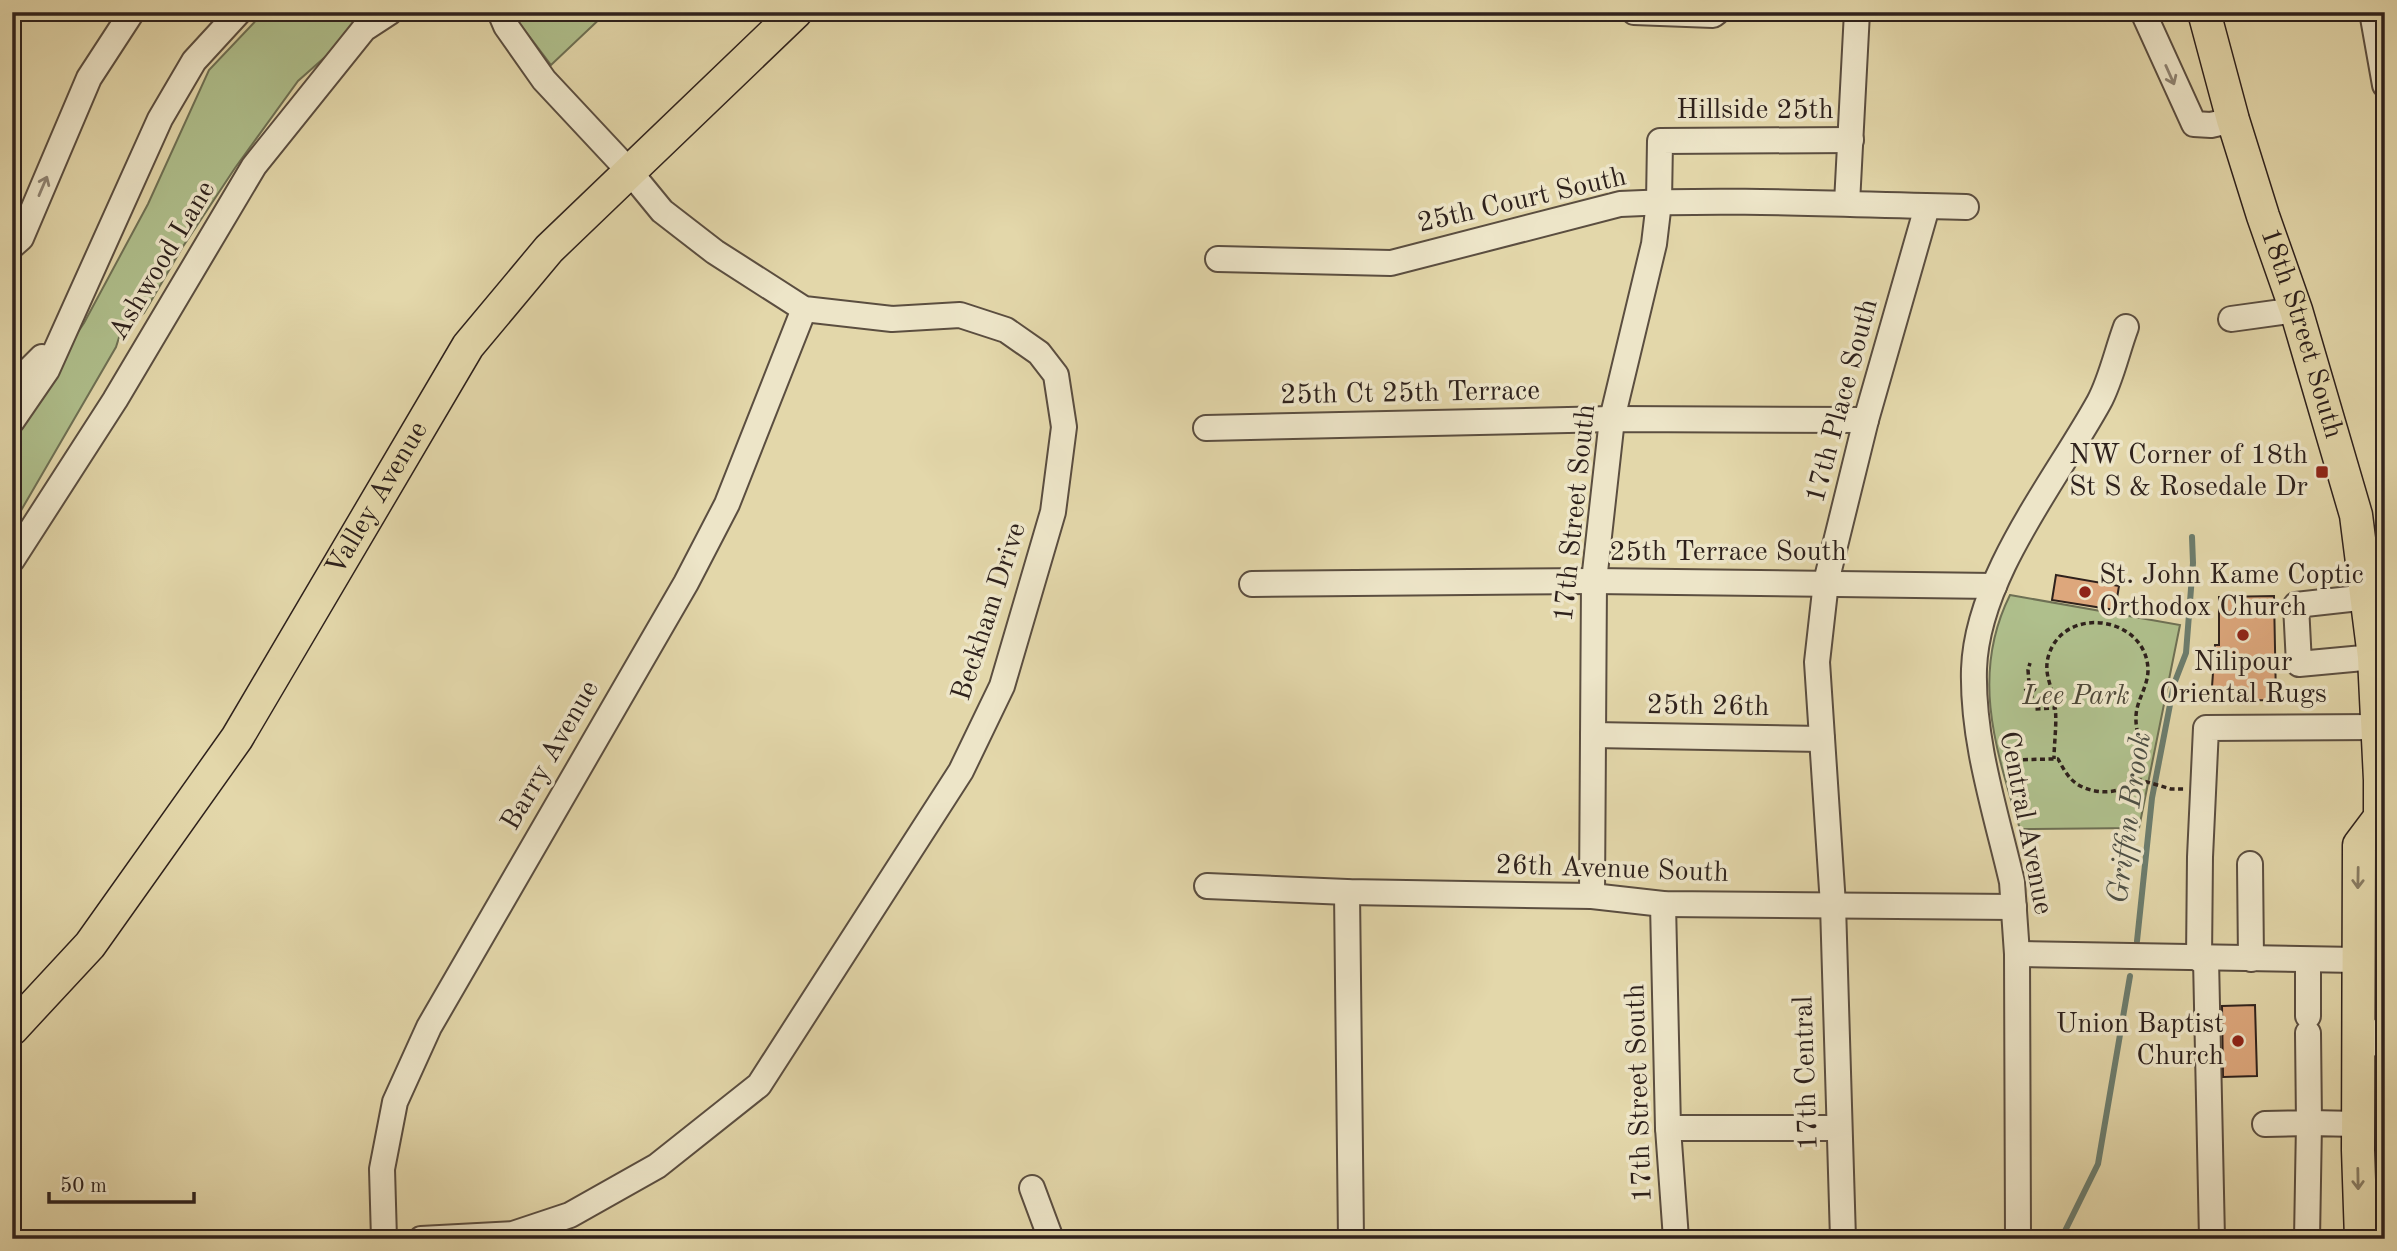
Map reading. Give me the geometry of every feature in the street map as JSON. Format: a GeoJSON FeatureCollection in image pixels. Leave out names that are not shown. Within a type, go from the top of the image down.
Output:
{"type":"FeatureCollection","features":[{"type":"Feature","properties":{"kind":"main road","name":"Valley Avenue"},"geometry":{"type":"LineString","coordinates":[[12,1029],[90,945],[237,738],[468,346],[548,249],[796,12]]}},
{"type":"Feature","properties":{"kind":"main road","name":"18th Street South"},"geometry":{"type":"LineString","coordinates":[[2204,12],[2233,120],[2296,310],[2356,515],[2376,604],[2374,657],[2383,819],[2359,845],[2357,1019],[2361,1239]]}},
{"type":"Feature","properties":{"kind":"street"},"geometry":{"type":"LineString","coordinates":[[12,246],[21,238],[89,78],[132,12]]}},
{"type":"Feature","properties":{"kind":"street"},"geometry":{"type":"LineString","coordinates":[[12,421],[47,370],[160,119],[194,61],[239,12]]}},
{"type":"Feature","properties":{"kind":"street","name":"Ashwood Lane"},"geometry":{"type":"LineString","coordinates":[[12,560],[115,400],[254,166],[364,29],[390,12]]}},
{"type":"Feature","properties":{"kind":"street","name":"Beckham Drive"},"geometry":{"type":"LineString","coordinates":[[421,1239],[513,1234],[570,1214],[657,1166],[759,1085],[961,771],[1003,686],[1053,512],[1064,427],[1056,375],[1039,353],[1006,330],[960,315],[892,319],[804,309],[715,252],[662,211],[630,172],[544,80],[506,26],[500,12]]}},
{"type":"Feature","properties":{"kind":"street"},"geometry":{"type":"LineString","coordinates":[[1634,12],[1713,15],[1717,12]]}},
{"type":"Feature","properties":{"kind":"street"},"geometry":{"type":"LineString","coordinates":[[1847,203],[1857,12]]}},
{"type":"Feature","properties":{"kind":"street"},"geometry":{"type":"LineString","coordinates":[[2143,12],[2194,124],[2211,125],[2233,120]]}},
{"type":"Feature","properties":{"kind":"street"},"geometry":{"type":"LineString","coordinates":[[2372,12],[2384,82]]}},
{"type":"Feature","properties":{"kind":"street","name":"Hillside 25th"},"geometry":{"type":"LineString","coordinates":[[1660,141],[1851,140]]}},
{"type":"Feature","properties":{"kind":"street","name":"17th Street South"},"geometry":{"type":"LineString","coordinates":[[1592,896],[1594,581],[1612,419],[1654,244],[1659,202],[1660,141]]}},
{"type":"Feature","properties":{"kind":"street","name":"25th Court South"},"geometry":{"type":"LineString","coordinates":[[1218,259],[1391,263],[1620,204],[1847,203],[1966,207]]}},
{"type":"Feature","properties":{"kind":"street","name":"17th Place South"},"geometry":{"type":"LineString","coordinates":[[1833,905],[1817,663],[1826,582],[1866,420],[1927,207]]}},
{"type":"Feature","properties":{"kind":"street","name":"Barry Avenue"},"geometry":{"type":"LineString","coordinates":[[384,1239],[383,1168],[395,1102],[429,1027],[686,583],[727,503],[804,309]]}},
{"type":"Feature","properties":{"kind":"street"},"geometry":{"type":"LineString","coordinates":[[2231,318],[2296,310]]}},
{"type":"Feature","properties":{"kind":"street","name":"Central Avenue"},"geometry":{"type":"LineString","coordinates":[[2018,1239],[2017,954],[2014,907],[2012,882],[1976,727],[1974,667],[1980,625],[1994,586],[2037,503],[2100,400],[2126,327]]}},
{"type":"Feature","properties":{"kind":"street"},"geometry":{"type":"LineString","coordinates":[[12,387],[64,333]]}},
{"type":"Feature","properties":{"kind":"street","name":"25th Ct 25th Terrace"},"geometry":{"type":"LineString","coordinates":[[1206,428],[1612,419],[1866,420]]}},
{"type":"Feature","properties":{"kind":"street","name":"25th Terrace South"},"geometry":{"type":"LineString","coordinates":[[1252,584],[1594,581],[1994,586]]}},
{"type":"Feature","properties":{"kind":"street"},"geometry":{"type":"LineString","coordinates":[[2374,657],[2299,664],[2296,605],[2376,604]]}},
{"type":"Feature","properties":{"kind":"street"},"geometry":{"type":"LineString","coordinates":[[2212,1239],[2200,858],[2206,728],[2378,727]]}},
{"type":"Feature","properties":{"kind":"street","name":"25th 26th"},"geometry":{"type":"LineString","coordinates":[[1593,735],[1822,739]]}},
{"type":"Feature","properties":{"kind":"street"},"geometry":{"type":"LineString","coordinates":[[2250,864],[2251,959]]}},
{"type":"Feature","properties":{"kind":"street","name":"26th Avenue South"},"geometry":{"type":"LineString","coordinates":[[1207,886],[1592,896],[1663,904],[2014,907]]}},
{"type":"Feature","properties":{"kind":"street"},"geometry":{"type":"LineString","coordinates":[[1347,891],[1351,1239]]}},
{"type":"Feature","properties":{"kind":"street","name":"17th Street South"},"geometry":{"type":"LineString","coordinates":[[1663,904],[1668,1128],[1676,1239]]}},
{"type":"Feature","properties":{"kind":"street","name":"17th Central"},"geometry":{"type":"LineString","coordinates":[[1833,905],[1843,1239]]}},
{"type":"Feature","properties":{"kind":"street"},"geometry":{"type":"LineString","coordinates":[[2017,954],[2357,960]]}},
{"type":"Feature","properties":{"kind":"street"},"geometry":{"type":"LineString","coordinates":[[2307,1239],[2308,960]]}},
{"type":"Feature","properties":{"kind":"street"},"geometry":{"type":"LineString","coordinates":[[2357,1019],[2385,1049]]}},
{"type":"Feature","properties":{"kind":"street"},"geometry":{"type":"LineString","coordinates":[[2265,1124],[2358,1124]]}},
{"type":"Feature","properties":{"kind":"street"},"geometry":{"type":"LineString","coordinates":[[1668,1128],[1838,1128]]}},
{"type":"Feature","properties":{"kind":"street"},"geometry":{"type":"LineString","coordinates":[[1032,1188],[1051,1239]]}},
{"type":"Feature","properties":{"kind":"path"},"geometry":{"type":"LineString","coordinates":[[2001,760],[2058,759],[2071,779],[2081,786],[2097,792],[2129,787],[2136,778],[2143,756],[2136,731],[2136,715],[2148,675],[2147,655],[2136,638],[2114,625],[2091,623],[2072,628],[2057,640],[2048,657],[2046,673],[2055,708],[2054,759]]}},
{"type":"Feature","properties":{"kind":"path"},"geometry":{"type":"LineString","coordinates":[[2042,654],[2048,657]]}},
{"type":"Feature","properties":{"kind":"path"},"geometry":{"type":"LineString","coordinates":[[2030,663],[2029,683],[2025,688],[2034,698],[2035,709],[2055,708]]}},
{"type":"Feature","properties":{"kind":"path"},"geometry":{"type":"LineString","coordinates":[[2054,724],[2060,730]]}},
{"type":"Feature","properties":{"kind":"path"},"geometry":{"type":"LineString","coordinates":[[2054,750],[2059,747]]}},
{"type":"Feature","properties":{"kind":"path"},"geometry":{"type":"LineString","coordinates":[[2136,778],[2171,789]]}},
{"type":"Feature","properties":{"kind":"green space"},"geometry":{"type":"Polygon","coordinates":[[[264,12],[376,12],[298,81],[235,168],[182,248],[144,313],[122,328],[116,347],[12,526],[12,431],[84,323],[148,204],[209,70],[264,12]]]}},
{"type":"Feature","properties":{"kind":"green space"},"geometry":{"type":"Polygon","coordinates":[[[511,12],[607,12],[551,65],[511,12]]]}},
{"type":"Feature","properties":{"kind":"green space","name":"Lee Park"},"geometry":{"type":"Polygon","coordinates":[[[2010,595],[2180,625],[2139,828],[2020,829],[1996,741],[1989,683],[1991,654],[1998,625],[2010,595]]]}},
{"type":"Feature","properties":{"kind":"building","name":"St. John Kame Coptic Orthodox Church"},"geometry":{"type":"Polygon","coordinates":[[[2056,575],[2119,586],[2115,610],[2052,600],[2056,575]]]}},
{"type":"Feature","properties":{"kind":"building"},"geometry":{"type":"Polygon","coordinates":[[[2274,596],[2276,700],[2211,701],[2215,645],[2219,645],[2219,597],[2274,596]]]}},
{"type":"Feature","properties":{"kind":"building","name":"Union Baptist Church"},"geometry":{"type":"Polygon","coordinates":[[[2255,1005],[2257,1076],[2223,1077],[2222,1006],[2255,1005]]]}},
{"type":"Feature","properties":{"kind":"waterway","name":"Griffin Brook"},"geometry":{"type":"LineString","coordinates":[[2137,941],[2152,798],[2174,684],[2186,653],[2193,563],[2192,537]]}},
{"type":"Feature","properties":{"kind":"waterway","name":"Griffin Brook"},"geometry":{"type":"LineString","coordinates":[[2061,1239],[2098,1164],[2130,976]]}},
{"type":"Feature","properties":{"kind":"place","name":"NW Corner of 18th St S & Rosedale Dr"},"geometry":{"type":"Point","coordinates":[2322,472]}},
{"type":"Feature","properties":{"kind":"place","name":"St. John Kame Coptic Orthodox Church"},"geometry":{"type":"Point","coordinates":[2085,592]}},
{"type":"Feature","properties":{"kind":"place","name":"Nilipour Oriental Rugs"},"geometry":{"type":"Point","coordinates":[2243,635]}},
{"type":"Feature","properties":{"kind":"place","name":"Union Baptist Church"},"geometry":{"type":"Point","coordinates":[2238,1041]}}]}
